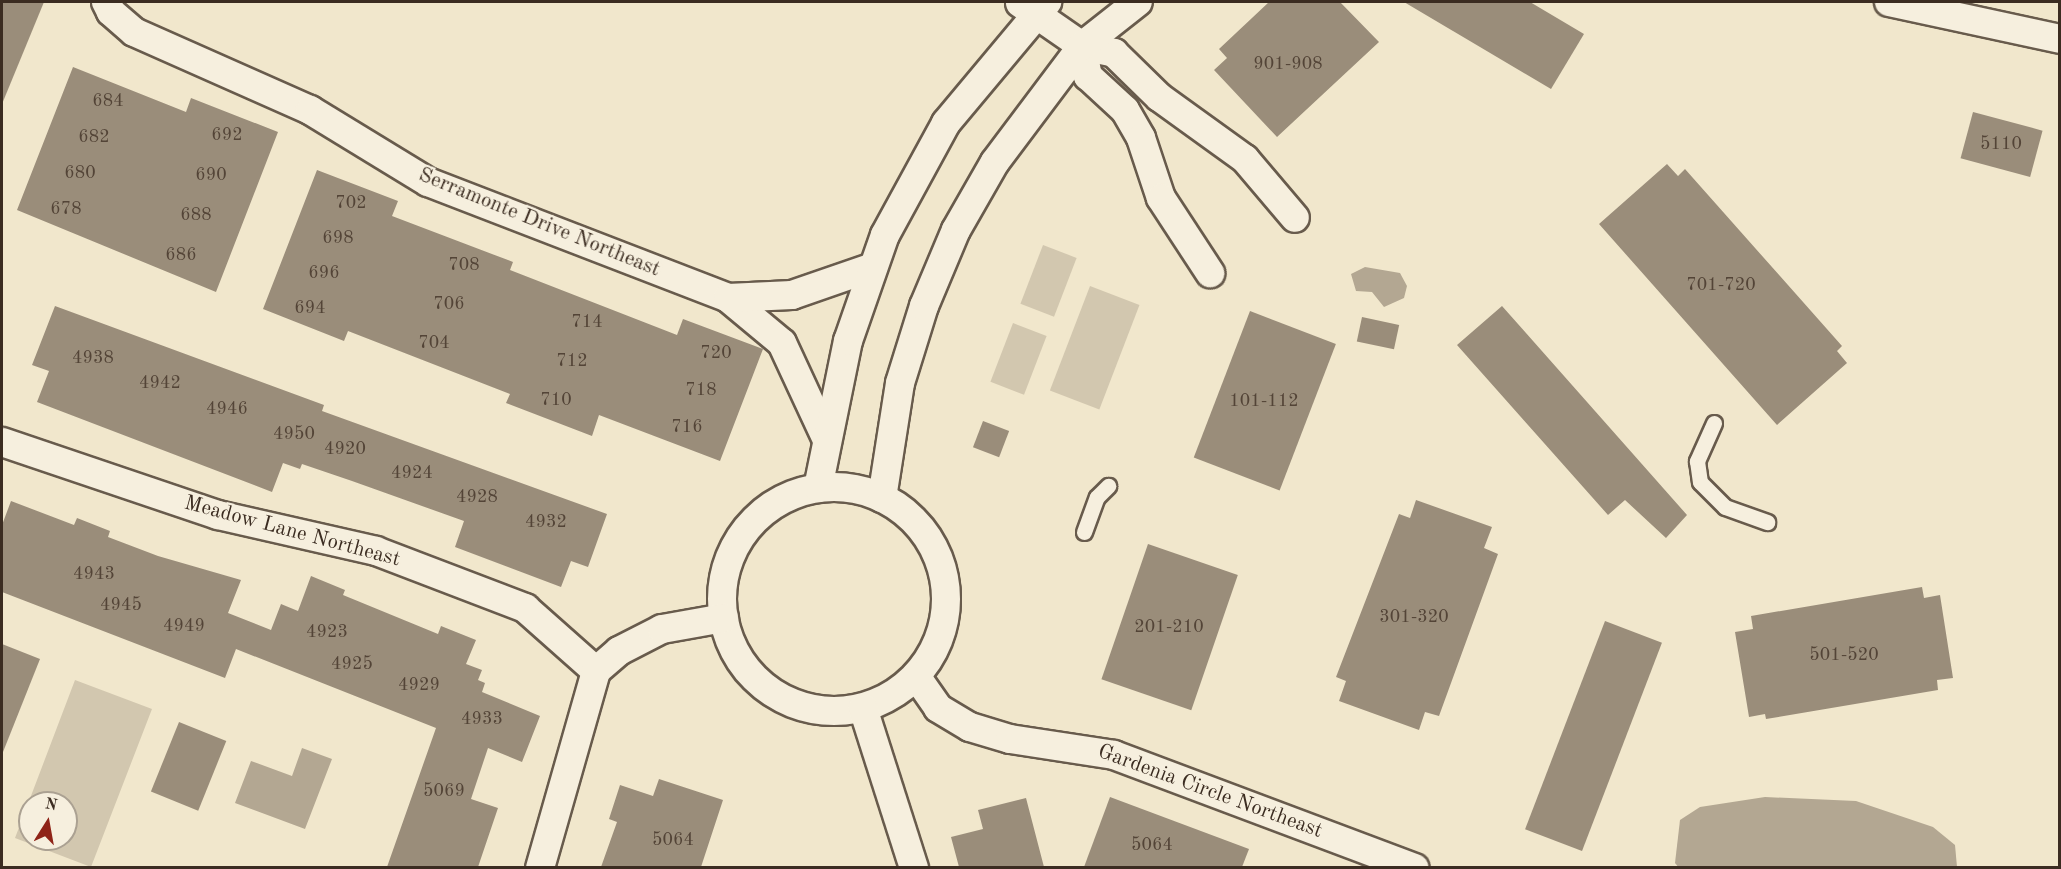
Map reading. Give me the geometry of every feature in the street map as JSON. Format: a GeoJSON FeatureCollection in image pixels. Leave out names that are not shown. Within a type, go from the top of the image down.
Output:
{"type":"FeatureCollection","features":[{"type":"Feature","properties":{"kind":"street","name":"Serramonte Drive Northeast"},"geometry":{"type":"LineString","coordinates":[[106,2],[111,12],[134,32],[310,110],[428,182],[728,298],[782,343],[827,440]]}},
{"type":"Feature","properties":{"kind":"street"},"geometry":{"type":"LineString","coordinates":[[882,498],[900,383],[924,306],[956,230],[995,162],[1082,46],[1137,2]]}},
{"type":"Feature","properties":{"kind":"street"},"geometry":{"type":"LineString","coordinates":[[1889,2],[2060,39]]}},
{"type":"Feature","properties":{"kind":"street"},"geometry":{"type":"LineString","coordinates":[[818,488],[848,340],[885,235],[946,123],[1033,5],[1082,46],[1114,53],[1159,97],[1245,159],[1295,218]]}},
{"type":"Feature","properties":{"kind":"street"},"geometry":{"type":"LineString","coordinates":[[1082,46],[1088,76],[1130,118],[1161,198],[1210,273]]}},
{"type":"Feature","properties":{"kind":"street","name":"Serramonte Drive Northeast"},"geometry":{"type":"LineString","coordinates":[[728,298],[792,295],[873,267]]}},
{"type":"Feature","properties":{"kind":"street","name":"Meadow Lane Northeast"},"geometry":{"type":"LineString","coordinates":[[2,442],[218,515],[376,551],[525,608],[596,671]]}},
{"type":"Feature","properties":{"kind":"street"},"geometry":{"type":"LineString","coordinates":[[818,488],[858,489],[882,498],[922,528],[941,561],[948,598],[941,636],[916,676],[896,693],[863,708],[829,712],[795,705],[765,688],[741,663],[724,618],[721,598],[726,565],[741,535],[763,511],[792,494],[818,488]]}},
{"type":"Feature","properties":{"kind":"street"},"geometry":{"type":"LineString","coordinates":[[540,867],[596,671],[619,651],[662,630],[724,618]]}},
{"type":"Feature","properties":{"kind":"street","name":"Gardenia Circle Northeast"},"geometry":{"type":"LineString","coordinates":[[916,676],[938,708],[970,727],[1010,739],[1114,755],[1414,867]]}},
{"type":"Feature","properties":{"kind":"street"},"geometry":{"type":"LineString","coordinates":[[863,708],[914,867]]}},
{"type":"Feature","properties":{"kind":"lane"},"geometry":{"type":"LineString","coordinates":[[1714,423],[1695,470],[1700,482],[1725,507],[1767,522]]}},
{"type":"Feature","properties":{"kind":"lane"},"geometry":{"type":"LineString","coordinates":[[1084,532],[1097,497],[1108,486]]}},
{"type":"Feature","properties":{"kind":"shaded area"},"geometry":{"type":"Polygon","coordinates":[[[1043,245],[1077,258],[1054,317],[1020,304],[1043,245]]]}},
{"type":"Feature","properties":{"kind":"shaded area"},"geometry":{"type":"Polygon","coordinates":[[[1365,267],[1400,273],[1407,286],[1404,298],[1384,307],[1372,292],[1356,291],[1351,274],[1365,267]]]}},
{"type":"Feature","properties":{"kind":"shaded area"},"geometry":{"type":"Polygon","coordinates":[[[1090,286],[1139,305],[1099,410],[1050,391],[1090,286]]]}},
{"type":"Feature","properties":{"kind":"shaded area"},"geometry":{"type":"Polygon","coordinates":[[[1013,323],[1047,336],[1024,395],[990,382],[1013,323]]]}},
{"type":"Feature","properties":{"kind":"shaded area"},"geometry":{"type":"Polygon","coordinates":[[[75,680],[152,709],[91,867],[49,851],[78,851],[78,791],[33,791],[75,680]]]}},
{"type":"Feature","properties":{"kind":"shaded area"},"geometry":{"type":"Polygon","coordinates":[[[302,748],[332,759],[305,829],[235,803],[251,761],[292,776],[302,748]]]}},
{"type":"Feature","properties":{"kind":"shaded area"},"geometry":{"type":"Polygon","coordinates":[[[1765,797],[1856,801],[1933,827],[1955,845],[1957,867],[1679,868],[1675,863],[1680,820],[1700,807],[1765,797]]]}},
{"type":"Feature","properties":{"kind":"building"},"geometry":{"type":"Polygon","coordinates":[[[2,2],[44,2],[2,104],[2,2]]]}},
{"type":"Feature","properties":{"kind":"building"},"geometry":{"type":"Polygon","coordinates":[[[1269,2],[1340,2],[1379,42],[1277,137],[1214,70],[1227,58],[1219,49],[1269,2]]]}},
{"type":"Feature","properties":{"kind":"building"},"geometry":{"type":"Polygon","coordinates":[[[1404,2],[1530,2],[1584,34],[1551,89],[1404,2]]]}},
{"type":"Feature","properties":{"kind":"building"},"geometry":{"type":"Polygon","coordinates":[[[73,67],[186,112],[191,98],[278,132],[216,292],[17,210],[73,67]]]}},
{"type":"Feature","properties":{"kind":"building"},"geometry":{"type":"Polygon","coordinates":[[[1973,112],[2043,131],[2030,177],[1961,158],[1973,112]]]}},
{"type":"Feature","properties":{"kind":"building"},"geometry":{"type":"Polygon","coordinates":[[[1667,164],[1678,176],[1685,169],[1842,346],[1837,351],[1847,363],[1777,425],[1599,224],[1667,164]]]}},
{"type":"Feature","properties":{"kind":"building"},"geometry":{"type":"Polygon","coordinates":[[[317,170],[398,201],[392,216],[513,262],[510,270],[677,335],[683,319],[763,349],[720,461],[599,415],[592,436],[506,403],[510,394],[348,331],[344,341],[263,309],[317,170]]]}},
{"type":"Feature","properties":{"kind":"building"},"geometry":{"type":"Polygon","coordinates":[[[55,306],[324,405],[322,411],[607,514],[588,567],[571,561],[561,587],[455,547],[464,521],[352,481],[302,464],[300,469],[283,463],[272,492],[37,402],[49,371],[32,365],[55,306]]]}},
{"type":"Feature","properties":{"kind":"building"},"geometry":{"type":"Polygon","coordinates":[[[1502,306],[1687,515],[1666,538],[1625,500],[1608,515],[1457,345],[1502,306]]]}},
{"type":"Feature","properties":{"kind":"building"},"geometry":{"type":"Polygon","coordinates":[[[1250,311],[1336,344],[1280,491],[1194,458],[1250,311]]]}},
{"type":"Feature","properties":{"kind":"building"},"geometry":{"type":"Polygon","coordinates":[[[1362,317],[1399,325],[1394,349],[1357,341],[1362,317]]]}},
{"type":"Feature","properties":{"kind":"building"},"geometry":{"type":"Polygon","coordinates":[[[983,421],[1009,431],[999,457],[973,447],[983,421]]]}},
{"type":"Feature","properties":{"kind":"building"},"geometry":{"type":"Polygon","coordinates":[[[1416,500],[1492,527],[1484,548],[1498,554],[1439,716],[1425,712],[1419,730],[1339,701],[1346,681],[1336,677],[1399,514],[1410,518],[1416,500]]]}},
{"type":"Feature","properties":{"kind":"building"},"geometry":{"type":"Polygon","coordinates":[[[11,501],[74,525],[77,518],[110,531],[108,537],[158,556],[241,580],[228,613],[271,630],[281,604],[298,611],[311,576],[345,590],[343,595],[438,634],[441,626],[476,640],[466,664],[482,670],[478,680],[485,683],[482,692],[540,716],[522,762],[488,748],[471,799],[498,808],[478,867],[387,867],[436,728],[236,649],[225,678],[2,592],[2,525],[11,501]]]}},
{"type":"Feature","properties":{"kind":"building"},"geometry":{"type":"Polygon","coordinates":[[[1148,544],[1238,575],[1191,710],[1101,679],[1148,544]]]}},
{"type":"Feature","properties":{"kind":"building"},"geometry":{"type":"Polygon","coordinates":[[[1922,587],[1924,598],[1940,595],[1953,678],[1937,680],[1938,690],[1766,719],[1765,714],[1749,717],[1735,632],[1753,629],[1751,616],[1922,587]]]}},
{"type":"Feature","properties":{"kind":"building"},"geometry":{"type":"Polygon","coordinates":[[[1605,621],[1662,643],[1582,851],[1525,829],[1605,621]]]}},
{"type":"Feature","properties":{"kind":"building"},"geometry":{"type":"Polygon","coordinates":[[[2,644],[40,659],[3,752],[2,751],[2,644]]]}},
{"type":"Feature","properties":{"kind":"building"},"geometry":{"type":"Polygon","coordinates":[[[179,722],[226,741],[198,811],[151,792],[179,722]]]}},
{"type":"Feature","properties":{"kind":"building"},"geometry":{"type":"Polygon","coordinates":[[[659,779],[723,800],[701,867],[601,867],[617,822],[609,819],[620,785],[653,796],[659,779]]]}},
{"type":"Feature","properties":{"kind":"building"},"geometry":{"type":"Polygon","coordinates":[[[1110,797],[1249,849],[1242,867],[1084,867],[1110,797]]]}},
{"type":"Feature","properties":{"kind":"building"},"geometry":{"type":"Polygon","coordinates":[[[1026,798],[1044,867],[959,867],[951,837],[983,829],[978,810],[1026,798]]]}}]}
